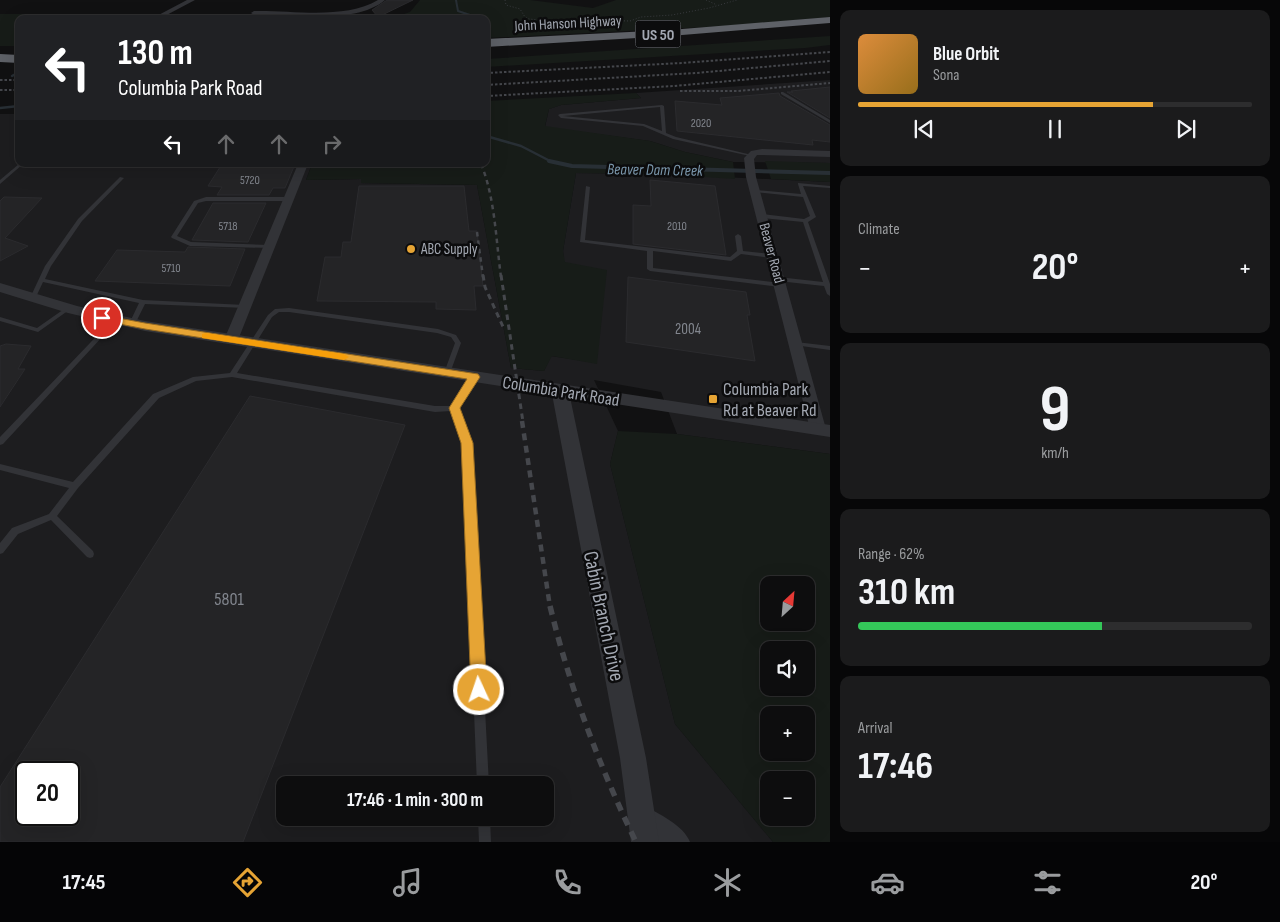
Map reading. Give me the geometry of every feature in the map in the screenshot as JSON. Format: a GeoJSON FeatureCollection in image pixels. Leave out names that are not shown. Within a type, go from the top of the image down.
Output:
{"type":"FeatureCollection","features":[{"type":"Feature","properties":{"kind":"highway","name":"John Hanson Highway"},"geometry":{"type":"LineString","coordinates":[[490,43],[678,33],[830,20]]}},
{"type":"Feature","properties":{"kind":"highway","name":"John Hanson Highway"},"geometry":{"type":"LineString","coordinates":[[490,51],[687,41],[830,29]]}},
{"type":"Feature","properties":{"kind":"highway"},"geometry":{"type":"LineString","coordinates":[[0,50],[15,50]]}},
{"type":"Feature","properties":{"kind":"highway"},"geometry":{"type":"LineString","coordinates":[[0,60],[15,60]]}},
{"type":"Feature","properties":{"kind":"street"},"geometry":{"type":"LineString","coordinates":[[162,15],[192,0]]}},
{"type":"Feature","properties":{"kind":"street"},"geometry":{"type":"LineString","coordinates":[[254,13],[352,11],[371,7],[382,0]]}},
{"type":"Feature","properties":{"kind":"street"},"geometry":{"type":"LineString","coordinates":[[749,159],[757,152],[830,154]]}},
{"type":"Feature","properties":{"kind":"street","name":"Beaver Road"},"geometry":{"type":"LineString","coordinates":[[749,159],[755,191],[796,344],[824,430]]}},
{"type":"Feature","properties":{"kind":"street"},"geometry":{"type":"LineString","coordinates":[[231,340],[302,167]]}},
{"type":"Feature","properties":{"kind":"street","name":"Columbia Park Road"},"geometry":{"type":"LineString","coordinates":[[0,287],[114,321],[560,391],[824,430]]}},
{"type":"Feature","properties":{"kind":"street","name":"Cabin Branch Drive"},"geometry":{"type":"LineString","coordinates":[[560,391],[580,483],[587,533],[624,711],[643,818],[645,842]]}},
{"type":"Feature","properties":{"kind":"street"},"geometry":{"type":"LineString","coordinates":[[643,818],[678,842]]}},
{"type":"Feature","properties":{"kind":"lane"},"geometry":{"type":"LineString","coordinates":[[782,93],[830,122]]}},
{"type":"Feature","properties":{"kind":"lane"},"geometry":{"type":"LineString","coordinates":[[664,133],[662,106],[560,114],[561,117],[644,125],[675,138],[749,159]]}},
{"type":"Feature","properties":{"kind":"lane"},"geometry":{"type":"LineString","coordinates":[[0,182],[17,167]]}},
{"type":"Feature","properties":{"kind":"lane"},"geometry":{"type":"LineString","coordinates":[[33,298],[48,266],[80,220],[122,178]]}},
{"type":"Feature","properties":{"kind":"lane"},"geometry":{"type":"LineString","coordinates":[[762,216],[805,221],[812,217],[800,184],[830,187]]}},
{"type":"Feature","properties":{"kind":"lane"},"geometry":{"type":"LineString","coordinates":[[588,187],[582,241],[732,259],[740,252],[772,256]]}},
{"type":"Feature","properties":{"kind":"lane"},"geometry":{"type":"LineString","coordinates":[[755,191],[805,196]]}},
{"type":"Feature","properties":{"kind":"lane"},"geometry":{"type":"LineString","coordinates":[[268,248],[190,244],[174,237],[196,202],[206,199],[288,199]]}},
{"type":"Feature","properties":{"kind":"lane"},"geometry":{"type":"LineString","coordinates":[[805,221],[830,294]]}},
{"type":"Feature","properties":{"kind":"lane"},"geometry":{"type":"LineString","coordinates":[[738,236],[740,252]]}},
{"type":"Feature","properties":{"kind":"lane"},"geometry":{"type":"LineString","coordinates":[[650,249],[650,269],[779,282],[827,284]]}},
{"type":"Feature","properties":{"kind":"lane"},"geometry":{"type":"LineString","coordinates":[[41,280],[143,302],[245,307]]}},
{"type":"Feature","properties":{"kind":"lane"},"geometry":{"type":"LineString","coordinates":[[132,324],[143,302]]}},
{"type":"Feature","properties":{"kind":"lane"},"geometry":{"type":"LineString","coordinates":[[0,320],[38,330],[67,308]]}},
{"type":"Feature","properties":{"kind":"lane"},"geometry":{"type":"LineString","coordinates":[[232,375],[270,316],[277,310],[371,320],[438,331],[454,336],[458,343],[447,373]]}},
{"type":"Feature","properties":{"kind":"lane"},"geometry":{"type":"LineString","coordinates":[[0,442],[114,321]]}},
{"type":"Feature","properties":{"kind":"lane"},"geometry":{"type":"LineString","coordinates":[[796,344],[830,348]]}},
{"type":"Feature","properties":{"kind":"lane"},"geometry":{"type":"LineString","coordinates":[[0,550],[15,531],[52,516],[75,486],[156,396],[195,379],[232,375],[435,409],[454,408]]}},
{"type":"Feature","properties":{"kind":"lane"},"geometry":{"type":"LineString","coordinates":[[454,408],[474,377]]}},
{"type":"Feature","properties":{"kind":"lane"},"geometry":{"type":"LineString","coordinates":[[454,408],[467,443],[483,776]]}},
{"type":"Feature","properties":{"kind":"lane"},"geometry":{"type":"LineString","coordinates":[[0,467],[75,486]]}},
{"type":"Feature","properties":{"kind":"lane"},"geometry":{"type":"LineString","coordinates":[[52,516],[90,554]]}},
{"type":"Feature","properties":{"kind":"lane"},"geometry":{"type":"LineString","coordinates":[[484,826],[485,842]]}},
{"type":"Feature","properties":{"kind":"path"},"geometry":{"type":"LineString","coordinates":[[505,0],[506,5],[520,9],[525,17],[529,19],[568,23],[590,20],[630,21],[642,17],[672,15],[718,6],[737,0]]}},
{"type":"Feature","properties":{"kind":"path"},"geometry":{"type":"LineString","coordinates":[[706,0],[718,6]]}},
{"type":"Feature","properties":{"kind":"shaded area"},"geometry":{"type":"Polygon","coordinates":[[[420,0],[530,0],[593,8],[616,0],[830,0],[830,17],[726,26],[490,38],[490,15],[401,15],[410,12],[420,0]]]}},
{"type":"Feature","properties":{"kind":"shaded area"},"geometry":{"type":"Polygon","coordinates":[[[0,14],[135,15],[15,15],[15,46],[0,46],[0,14]]]}},
{"type":"Feature","properties":{"kind":"shaded area"},"geometry":{"type":"Polygon","coordinates":[[[830,36],[830,45],[805,48],[490,67],[490,59],[830,36]]]}},
{"type":"Feature","properties":{"kind":"shaded area"},"geometry":{"type":"Polygon","coordinates":[[[830,80],[830,163],[733,162],[685,152],[650,141],[545,127],[549,109],[561,105],[641,98],[636,93],[830,80]]]}},
{"type":"Feature","properties":{"kind":"shaded area"},"geometry":{"type":"Polygon","coordinates":[[[636,93],[641,98],[561,105],[549,109],[545,126],[650,141],[685,152],[733,162],[735,179],[657,174],[576,173],[563,251],[565,262],[607,270],[597,364],[552,356],[544,371],[511,368],[477,185],[361,183],[361,179],[306,180],[311,167],[490,167],[490,101],[636,93]]]}},
{"type":"Feature","properties":{"kind":"shaded area"},"geometry":{"type":"Polygon","coordinates":[[[0,114],[15,114],[15,167],[311,167],[306,180],[361,179],[361,183],[477,185],[511,368],[544,371],[551,356],[597,363],[564,262],[563,251],[576,173],[657,174],[830,182],[830,454],[677,434],[661,392],[594,380],[618,431],[610,464],[675,724],[773,842],[0,842],[0,114]]]}},
{"type":"Feature","properties":{"kind":"shaded area"},"geometry":{"type":"Polygon","coordinates":[[[765,161],[830,163],[830,182],[771,179],[765,161]]]}},
{"type":"Feature","properties":{"kind":"shaded area"},"geometry":{"type":"Polygon","coordinates":[[[618,431],[677,434],[830,454],[830,842],[773,842],[675,724],[610,464],[618,431]]]}},
{"type":"Feature","properties":{"kind":"building"},"geometry":{"type":"Polygon","coordinates":[[[387,0],[413,0],[382,15],[376,15],[372,10],[387,0]]]}},
{"type":"Feature","properties":{"kind":"building"},"geometry":{"type":"Polygon","coordinates":[[[830,87],[830,118],[787,92],[793,92],[791,91],[830,87]]]}},
{"type":"Feature","properties":{"kind":"building"},"geometry":{"type":"Polygon","coordinates":[[[779,93],[780,96],[830,125],[830,142],[812,140],[813,145],[677,131],[675,101],[722,105],[720,98],[779,93]]]}},
{"type":"Feature","properties":{"kind":"building"},"geometry":{"type":"Polygon","coordinates":[[[220,167],[294,167],[285,188],[273,188],[269,195],[217,195],[222,187],[208,186],[220,167]]]}},
{"type":"Feature","properties":{"kind":"building"},"geometry":{"type":"Polygon","coordinates":[[[650,180],[715,186],[726,255],[633,244],[633,205],[651,206],[650,180]]]}},
{"type":"Feature","properties":{"kind":"building","name":"ABC Supply"},"geometry":{"type":"Polygon","coordinates":[[[359,186],[464,186],[469,231],[477,231],[483,286],[474,286],[476,310],[436,309],[436,302],[317,301],[325,257],[341,257],[343,242],[351,242],[359,186]]]}},
{"type":"Feature","properties":{"kind":"building"},"geometry":{"type":"Polygon","coordinates":[[[4,197],[42,198],[5,238],[28,246],[0,261],[0,201],[4,197]]]}},
{"type":"Feature","properties":{"kind":"building"},"geometry":{"type":"Polygon","coordinates":[[[213,203],[266,203],[248,242],[192,240],[213,203]]]}},
{"type":"Feature","properties":{"kind":"building"},"geometry":{"type":"Polygon","coordinates":[[[188,247],[245,249],[230,286],[95,281],[117,250],[185,252],[188,247]]]}},
{"type":"Feature","properties":{"kind":"building"},"geometry":{"type":"Polygon","coordinates":[[[628,277],[746,292],[750,315],[747,315],[755,361],[626,342],[628,277]]]}},
{"type":"Feature","properties":{"kind":"building"},"geometry":{"type":"Polygon","coordinates":[[[6,344],[31,346],[18,369],[25,369],[0,407],[0,346],[6,344]]]}},
{"type":"Feature","properties":{"kind":"building"},"geometry":{"type":"Polygon","coordinates":[[[250,396],[405,425],[243,842],[0,842],[0,787],[15,764],[15,826],[80,826],[80,761],[17,761],[250,396]]]}},
{"type":"Feature","properties":{"kind":"waterway"},"geometry":{"type":"LineString","coordinates":[[456,0],[458,11],[470,15]]}},
{"type":"Feature","properties":{"kind":"waterway","name":"Beaver Dam Creek"},"geometry":{"type":"LineString","coordinates":[[0,108],[15,106]]}},
{"type":"Feature","properties":{"kind":"waterway","name":"Beaver Dam Creek"},"geometry":{"type":"LineString","coordinates":[[490,137],[521,146],[551,161]]}},
{"type":"Feature","properties":{"kind":"waterway","name":"Beaver Dam Creek"},"geometry":{"type":"LineString","coordinates":[[551,161],[572,166],[830,173]]}},
{"type":"Feature","properties":{"kind":"railway"},"geometry":{"type":"LineString","coordinates":[[490,73],[682,63],[830,52]]}},
{"type":"Feature","properties":{"kind":"railway"},"geometry":{"type":"LineString","coordinates":[[490,85],[696,73],[830,61]]}},
{"type":"Feature","properties":{"kind":"railway"},"geometry":{"type":"LineString","coordinates":[[490,96],[674,86],[830,72]]}},
{"type":"Feature","properties":{"kind":"railway"},"geometry":{"type":"LineString","coordinates":[[0,80],[15,80]]}},
{"type":"Feature","properties":{"kind":"railway"},"geometry":{"type":"LineString","coordinates":[[680,91],[738,91],[830,83]]}},
{"type":"Feature","properties":{"kind":"railway"},"geometry":{"type":"LineString","coordinates":[[0,90],[15,90]]}},
{"type":"Feature","properties":{"kind":"railway"},"geometry":{"type":"LineString","coordinates":[[482,167],[492,205],[501,277]]}},
{"type":"Feature","properties":{"kind":"railway"},"geometry":{"type":"LineString","coordinates":[[477,232],[483,277]]}},
{"type":"Feature","properties":{"kind":"railway"},"geometry":{"type":"LineString","coordinates":[[483,275],[485,287],[504,329]]}},
{"type":"Feature","properties":{"kind":"railway"},"geometry":{"type":"LineString","coordinates":[[501,275],[523,422]]}},
{"type":"Feature","properties":{"kind":"railway"},"geometry":{"type":"LineString","coordinates":[[522,421],[550,607]]}},
{"type":"Feature","properties":{"kind":"railway"},"geometry":{"type":"LineString","coordinates":[[550,606],[576,697],[598,756],[636,842]]}},
{"type":"Feature","properties":{"kind":"slow traffic"},"geometry":{"type":"LineString","coordinates":[[206,336],[344,357]]}},
{"type":"Feature","properties":{"kind":"place","name":"ABC Supply"},"geometry":{"type":"Point","coordinates":[411,249]}},
{"type":"Feature","properties":{"kind":"place","name":"Columbia Park Rd at Beaver Rd"},"geometry":{"type":"Point","coordinates":[713,399]}},
{"type":"Feature","properties":{"kind":"route"},"geometry":{"type":"LineString","coordinates":[[102,318],[474,377],[465,394],[454,408],[467,443],[479,690]]}}]}
